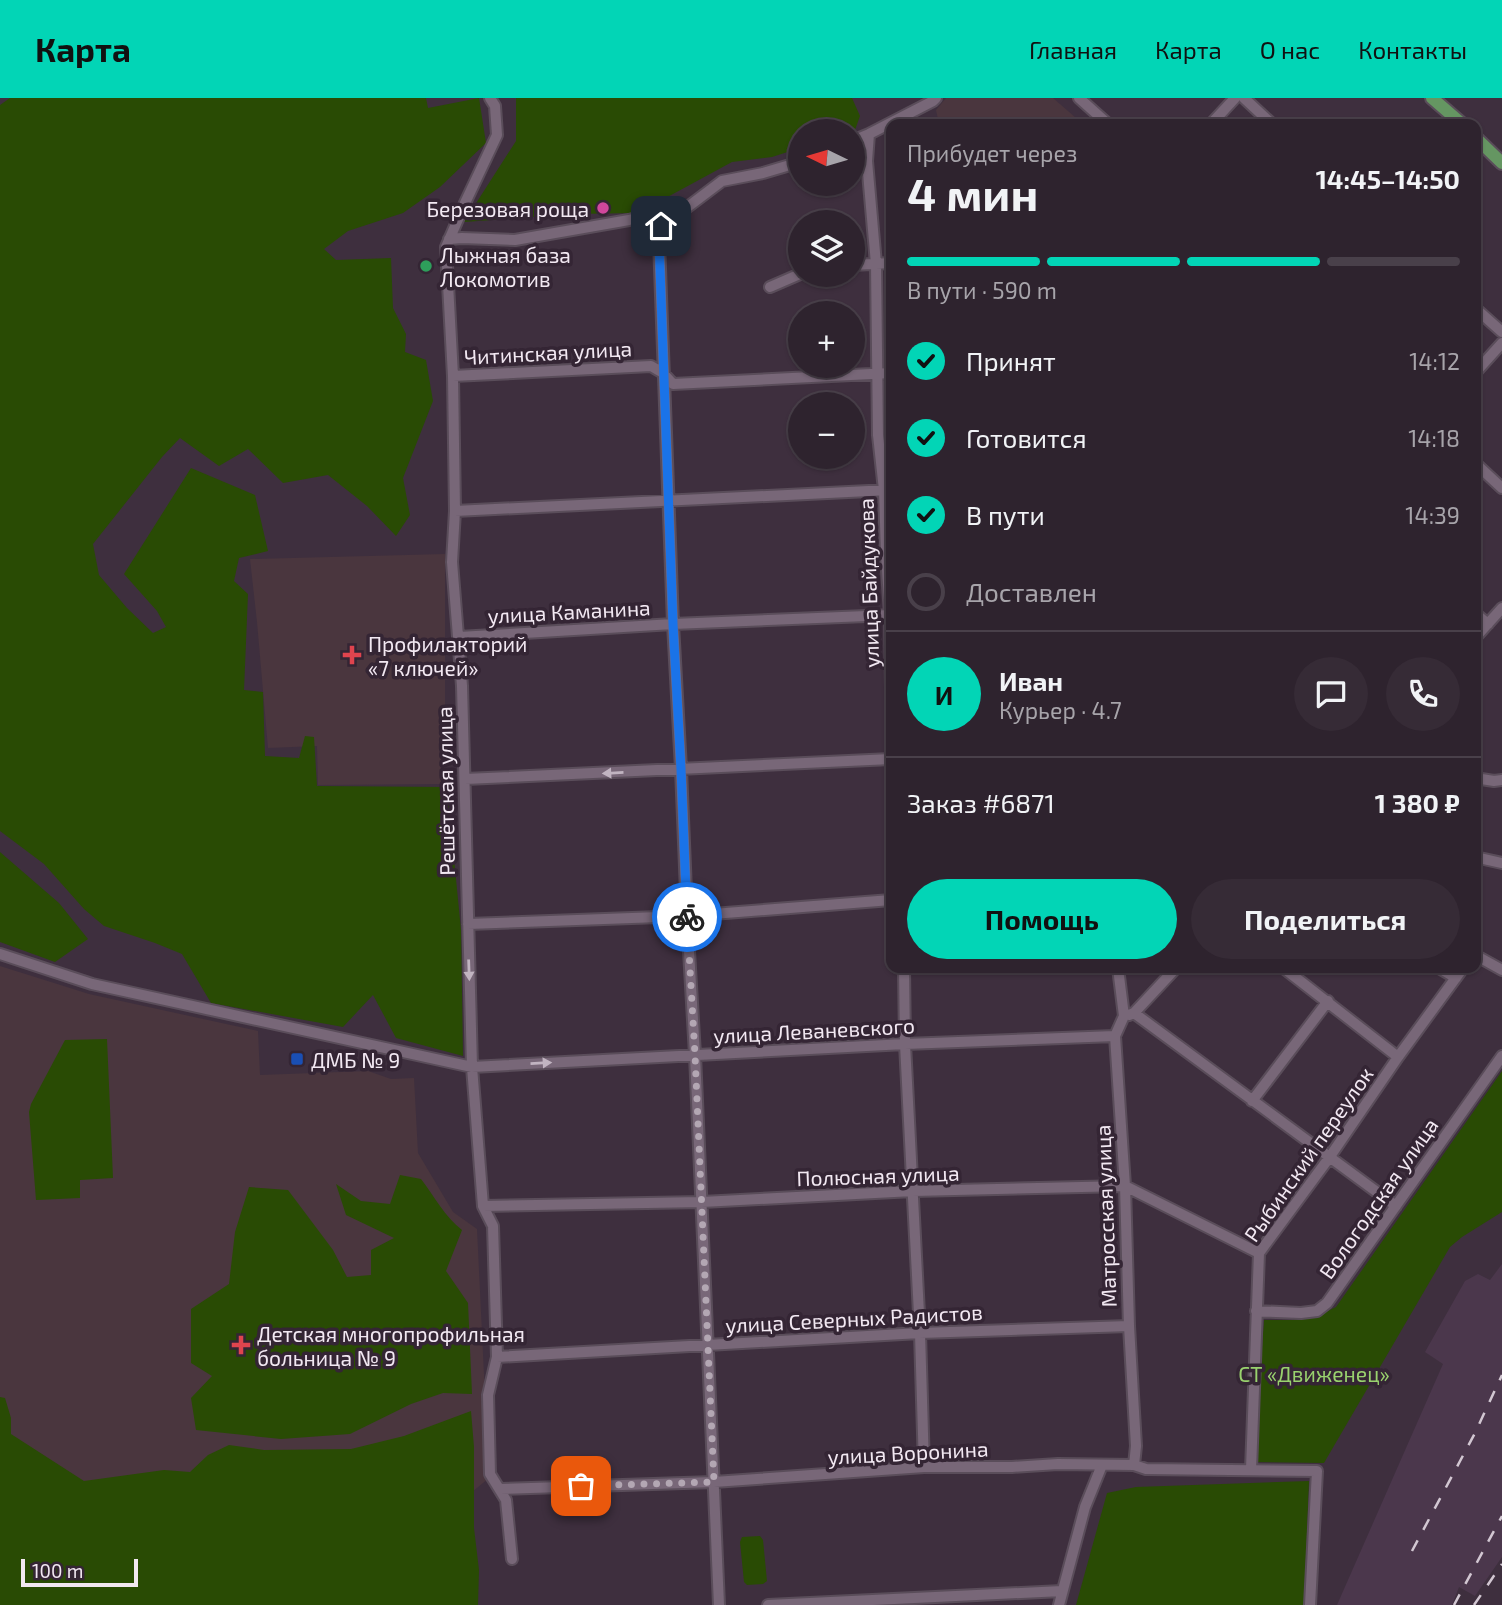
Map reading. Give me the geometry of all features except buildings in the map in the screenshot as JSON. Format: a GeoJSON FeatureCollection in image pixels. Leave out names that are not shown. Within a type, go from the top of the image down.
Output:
{"type":"FeatureCollection","features":[{"type":"Feature","properties":{"kind":"main road"},"geometry":{"type":"LineString","coordinates":[[1432,98],[1456,119]]}},
{"type":"Feature","properties":{"kind":"main road"},"geometry":{"type":"LineString","coordinates":[[1481,143],[1502,163]]}},
{"type":"Feature","properties":{"kind":"street","name":"Решётская улица"},"geometry":{"type":"LineString","coordinates":[[490,98],[495,106],[497,135],[446,247],[453,376],[455,510],[452,562],[459,637],[465,779],[472,1067],[483,1206],[493,1226],[497,1357],[488,1395],[490,1474],[506,1500],[512,1559]]}},
{"type":"Feature","properties":{"kind":"street"},"geometry":{"type":"LineString","coordinates":[[898,119],[936,98]]}},
{"type":"Feature","properties":{"kind":"street"},"geometry":{"type":"LineString","coordinates":[[1079,98],[1102,119]]}},
{"type":"Feature","properties":{"kind":"street"},"geometry":{"type":"LineString","coordinates":[[1215,119],[1235,98]]}},
{"type":"Feature","properties":{"kind":"street"},"geometry":{"type":"LineString","coordinates":[[1244,98],[1267,119]]}},
{"type":"Feature","properties":{"kind":"street"},"geometry":{"type":"LineString","coordinates":[[865,136],[886,125]]}},
{"type":"Feature","properties":{"kind":"street","name":"улица Байдукова"},"geometry":{"type":"LineString","coordinates":[[869,134],[867,161],[876,264],[878,435],[886,479]]}},
{"type":"Feature","properties":{"kind":"street"},"geometry":{"type":"LineString","coordinates":[[449,239],[463,237],[515,240],[629,220],[662,211],[685,209],[722,181],[788,166]]}},
{"type":"Feature","properties":{"kind":"street"},"geometry":{"type":"LineString","coordinates":[[662,211],[659,241],[673,624],[719,1605]]}},
{"type":"Feature","properties":{"kind":"street"},"geometry":{"type":"LineString","coordinates":[[865,264],[886,263]]}},
{"type":"Feature","properties":{"kind":"street"},"geometry":{"type":"LineString","coordinates":[[770,287],[788,279]]}},
{"type":"Feature","properties":{"kind":"street"},"geometry":{"type":"LineString","coordinates":[[1481,313],[1502,332]]}},
{"type":"Feature","properties":{"kind":"street"},"geometry":{"type":"LineString","coordinates":[[1481,366],[1502,343]]}},
{"type":"Feature","properties":{"kind":"street","name":"Читинская улица"},"geometry":{"type":"LineString","coordinates":[[453,376],[651,366],[663,373],[673,384],[886,373]]}},
{"type":"Feature","properties":{"kind":"street"},"geometry":{"type":"LineString","coordinates":[[1481,469],[1502,488]]}},
{"type":"Feature","properties":{"kind":"street"},"geometry":{"type":"LineString","coordinates":[[455,510],[886,490]]}},
{"type":"Feature","properties":{"kind":"street"},"geometry":{"type":"LineString","coordinates":[[1481,632],[1502,608]]}},
{"type":"Feature","properties":{"kind":"street","name":"улица Каманина"},"geometry":{"type":"LineString","coordinates":[[459,637],[886,615]]}},
{"type":"Feature","properties":{"kind":"street"},"geometry":{"type":"LineString","coordinates":[[1481,618],[1488,624]]}},
{"type":"Feature","properties":{"kind":"street"},"geometry":{"type":"LineString","coordinates":[[465,779],[886,760]]}},
{"type":"Feature","properties":{"kind":"street"},"geometry":{"type":"LineString","coordinates":[[1481,779],[1502,780]]}},
{"type":"Feature","properties":{"kind":"street"},"geometry":{"type":"LineString","coordinates":[[1481,858],[1502,863]]}},
{"type":"Feature","properties":{"kind":"street"},"geometry":{"type":"LineString","coordinates":[[468,925],[687,916],[886,900]]}},
{"type":"Feature","properties":{"kind":"street","name":"улица Леваневского"},"geometry":{"type":"LineString","coordinates":[[0,954],[92,984],[472,1067],[905,1044],[1115,1036]]}},
{"type":"Feature","properties":{"kind":"street"},"geometry":{"type":"LineString","coordinates":[[1481,957],[1502,970]]}},
{"type":"Feature","properties":{"kind":"street"},"geometry":{"type":"LineString","coordinates":[[904,973],[924,1467]]}},
{"type":"Feature","properties":{"kind":"street"},"geometry":{"type":"LineString","coordinates":[[1119,973],[1129,1015],[1396,1206]]}},
{"type":"Feature","properties":{"kind":"street"},"geometry":{"type":"LineString","coordinates":[[1129,1015],[1171,973]]}},
{"type":"Feature","properties":{"kind":"street"},"geometry":{"type":"LineString","coordinates":[[1290,973],[1398,1057]]}},
{"type":"Feature","properties":{"kind":"street"},"geometry":{"type":"LineString","coordinates":[[1448,973],[1456,978]]}},
{"type":"Feature","properties":{"kind":"street","name":"Рыбинский переулок"},"geometry":{"type":"LineString","coordinates":[[1251,1470],[1259,1253],[1460,973]]}},
{"type":"Feature","properties":{"kind":"street"},"geometry":{"type":"LineString","coordinates":[[1252,1101],[1328,1001]]}},
{"type":"Feature","properties":{"kind":"street","name":"Матросская улица"},"geometry":{"type":"LineString","coordinates":[[1129,1015],[1115,1036],[1125,1186],[1136,1446],[1133,1465]]}},
{"type":"Feature","properties":{"kind":"street","name":"Вологодская улица"},"geometry":{"type":"LineString","coordinates":[[1256,1311],[1301,1313],[1317,1311],[1327,1303],[1502,1056]]}},
{"type":"Feature","properties":{"kind":"street","name":"Полюсная улица"},"geometry":{"type":"LineString","coordinates":[[483,1206],[702,1202],[913,1191],[1125,1186],[1259,1253]]}},
{"type":"Feature","properties":{"kind":"street","name":"улица Северных Радистов"},"geometry":{"type":"LineString","coordinates":[[497,1357],[919,1333],[1129,1326]]}},
{"type":"Feature","properties":{"kind":"street","name":"улица Воронина"},"geometry":{"type":"LineString","coordinates":[[500,1489],[714,1482],[924,1467],[1058,1464],[1133,1465],[1146,1469],[1317,1471],[1310,1605]]}},
{"type":"Feature","properties":{"kind":"street"},"geometry":{"type":"LineString","coordinates":[[1059,1605],[1085,1507],[1102,1465]]}},
{"type":"Feature","properties":{"kind":"street"},"geometry":{"type":"LineString","coordinates":[[768,1605],[1062,1591]]}},
{"type":"Feature","properties":{"kind":"shaded area"},"geometry":{"type":"Polygon","coordinates":[[[946,98],[1053,98],[1077,119],[938,119],[936,110],[946,98]]]}},
{"type":"Feature","properties":{"kind":"shaded area","name":"Профилакторий «7 ключей»"},"geometry":{"type":"Polygon","coordinates":[[[445,554],[445,784],[318,785],[317,746],[268,748],[250,559],[445,554]]]}},
{"type":"Feature","properties":{"kind":"shaded area","name":"Детская многопрофильная больница № 9"},"geometry":{"type":"Polygon","coordinates":[[[0,966],[89,994],[258,1031],[260,1075],[368,1071],[391,1079],[414,1078],[418,1153],[453,1212],[477,1229],[489,1478],[466,1497],[412,1578],[0,1461],[0,966]]]}},
{"type":"Feature","properties":{"kind":"shaded area"},"geometry":{"type":"Polygon","coordinates":[[[1502,1264],[1502,1557],[1475,1596],[1459,1587],[1452,1605],[1337,1605],[1443,1364],[1425,1352],[1465,1281],[1478,1274],[1490,1280],[1502,1264]]]}},
{"type":"Feature","properties":{"kind":"green space"},"geometry":{"type":"Polygon","coordinates":[[[10,98],[426,98],[428,108],[479,98],[486,143],[440,187],[403,213],[348,231],[324,249],[336,260],[391,258],[393,308],[406,334],[405,352],[426,360],[433,401],[403,478],[410,515],[396,536],[367,506],[328,475],[283,483],[248,449],[219,466],[180,438],[93,544],[99,575],[153,633],[166,627],[157,611],[124,574],[191,468],[255,495],[268,551],[239,558],[234,581],[248,594],[244,690],[263,692],[265,756],[299,758],[305,736],[314,737],[317,786],[447,787],[461,930],[463,1056],[396,1038],[373,995],[343,1027],[211,1003],[182,954],[104,926],[84,909],[44,864],[0,831],[0,105],[10,98]]]}},
{"type":"Feature","properties":{"kind":"green space"},"geometry":{"type":"Polygon","coordinates":[[[516,98],[852,98],[860,116],[859,119],[788,119],[788,152],[772,157],[732,162],[638,213],[574,214],[464,222],[516,141],[516,98]]]}},
{"type":"Feature","properties":{"kind":"green space"},"geometry":{"type":"Polygon","coordinates":[[[0,852],[59,903],[88,939],[55,962],[0,942],[0,852]]]}},
{"type":"Feature","properties":{"kind":"green space"},"geometry":{"type":"Polygon","coordinates":[[[107,1039],[113,1178],[80,1180],[80,1198],[36,1200],[29,1112],[31,1104],[65,1040],[107,1039]]]}},
{"type":"Feature","properties":{"kind":"green space","name":"СТ «Движенец»"},"geometry":{"type":"Polygon","coordinates":[[[1502,1071],[1502,1212],[1450,1247],[1324,1463],[1254,1462],[1264,1320],[1309,1318],[1336,1307],[1502,1071]]]}},
{"type":"Feature","properties":{"kind":"green space"},"geometry":{"type":"Polygon","coordinates":[[[400,1175],[421,1179],[445,1213],[462,1230],[446,1271],[468,1303],[472,1394],[443,1393],[411,1404],[350,1434],[281,1439],[196,1430],[191,1398],[212,1376],[191,1363],[191,1309],[229,1284],[235,1232],[249,1187],[288,1190],[333,1250],[347,1277],[371,1275],[371,1250],[394,1238],[346,1215],[336,1184],[361,1201],[390,1204],[400,1175]]]}},
{"type":"Feature","properties":{"kind":"green space"},"geometry":{"type":"Polygon","coordinates":[[[0,1397],[5,1398],[11,1418],[11,1434],[84,1481],[164,1470],[190,1472],[208,1455],[229,1445],[264,1450],[351,1449],[404,1436],[471,1411],[474,1528],[479,1570],[478,1605],[0,1605],[0,1397]]]}},
{"type":"Feature","properties":{"kind":"green space"},"geometry":{"type":"Polygon","coordinates":[[[1309,1481],[1304,1605],[1076,1605],[1107,1493],[1136,1487],[1309,1481]]]}},
{"type":"Feature","properties":{"kind":"green space"},"geometry":{"type":"Polygon","coordinates":[[[760,1536],[763,1540],[767,1581],[763,1584],[747,1585],[744,1582],[740,1542],[742,1537],[760,1536]]]}},
{"type":"Feature","properties":{"kind":"railway"},"geometry":{"type":"LineString","coordinates":[[1412,1551],[1475,1433],[1502,1375]]}},
{"type":"Feature","properties":{"kind":"railway"},"geometry":{"type":"LineString","coordinates":[[1454,1605],[1502,1516]]}},
{"type":"Feature","properties":{"kind":"railway"},"geometry":{"type":"LineString","coordinates":[[1474,1605],[1502,1564]]}},
{"type":"Feature","properties":{"kind":"way so far"},"geometry":{"type":"LineString","coordinates":[[581,1486],[714,1482],[687,917]]}},
{"type":"Feature","properties":{"kind":"place","name":"Березовая роща"},"geometry":{"type":"Point","coordinates":[603,208]}},
{"type":"Feature","properties":{"kind":"place","name":"Лыжная база Локомотив"},"geometry":{"type":"Point","coordinates":[426,266]}},
{"type":"Feature","properties":{"kind":"place","name":"Профилакторий «7 ключей»"},"geometry":{"type":"Point","coordinates":[352,655]}},
{"type":"Feature","properties":{"kind":"place","name":"ДМБ № 9"},"geometry":{"type":"Point","coordinates":[297,1059]}},
{"type":"Feature","properties":{"kind":"place","name":"Детская многопрофильная больница № 9"},"geometry":{"type":"Point","coordinates":[241,1345]}},
{"type":"Feature","properties":{"kind":"route"},"geometry":{"type":"LineString","coordinates":[[661,226],[659,241],[663,373],[687,917]]}}]}
